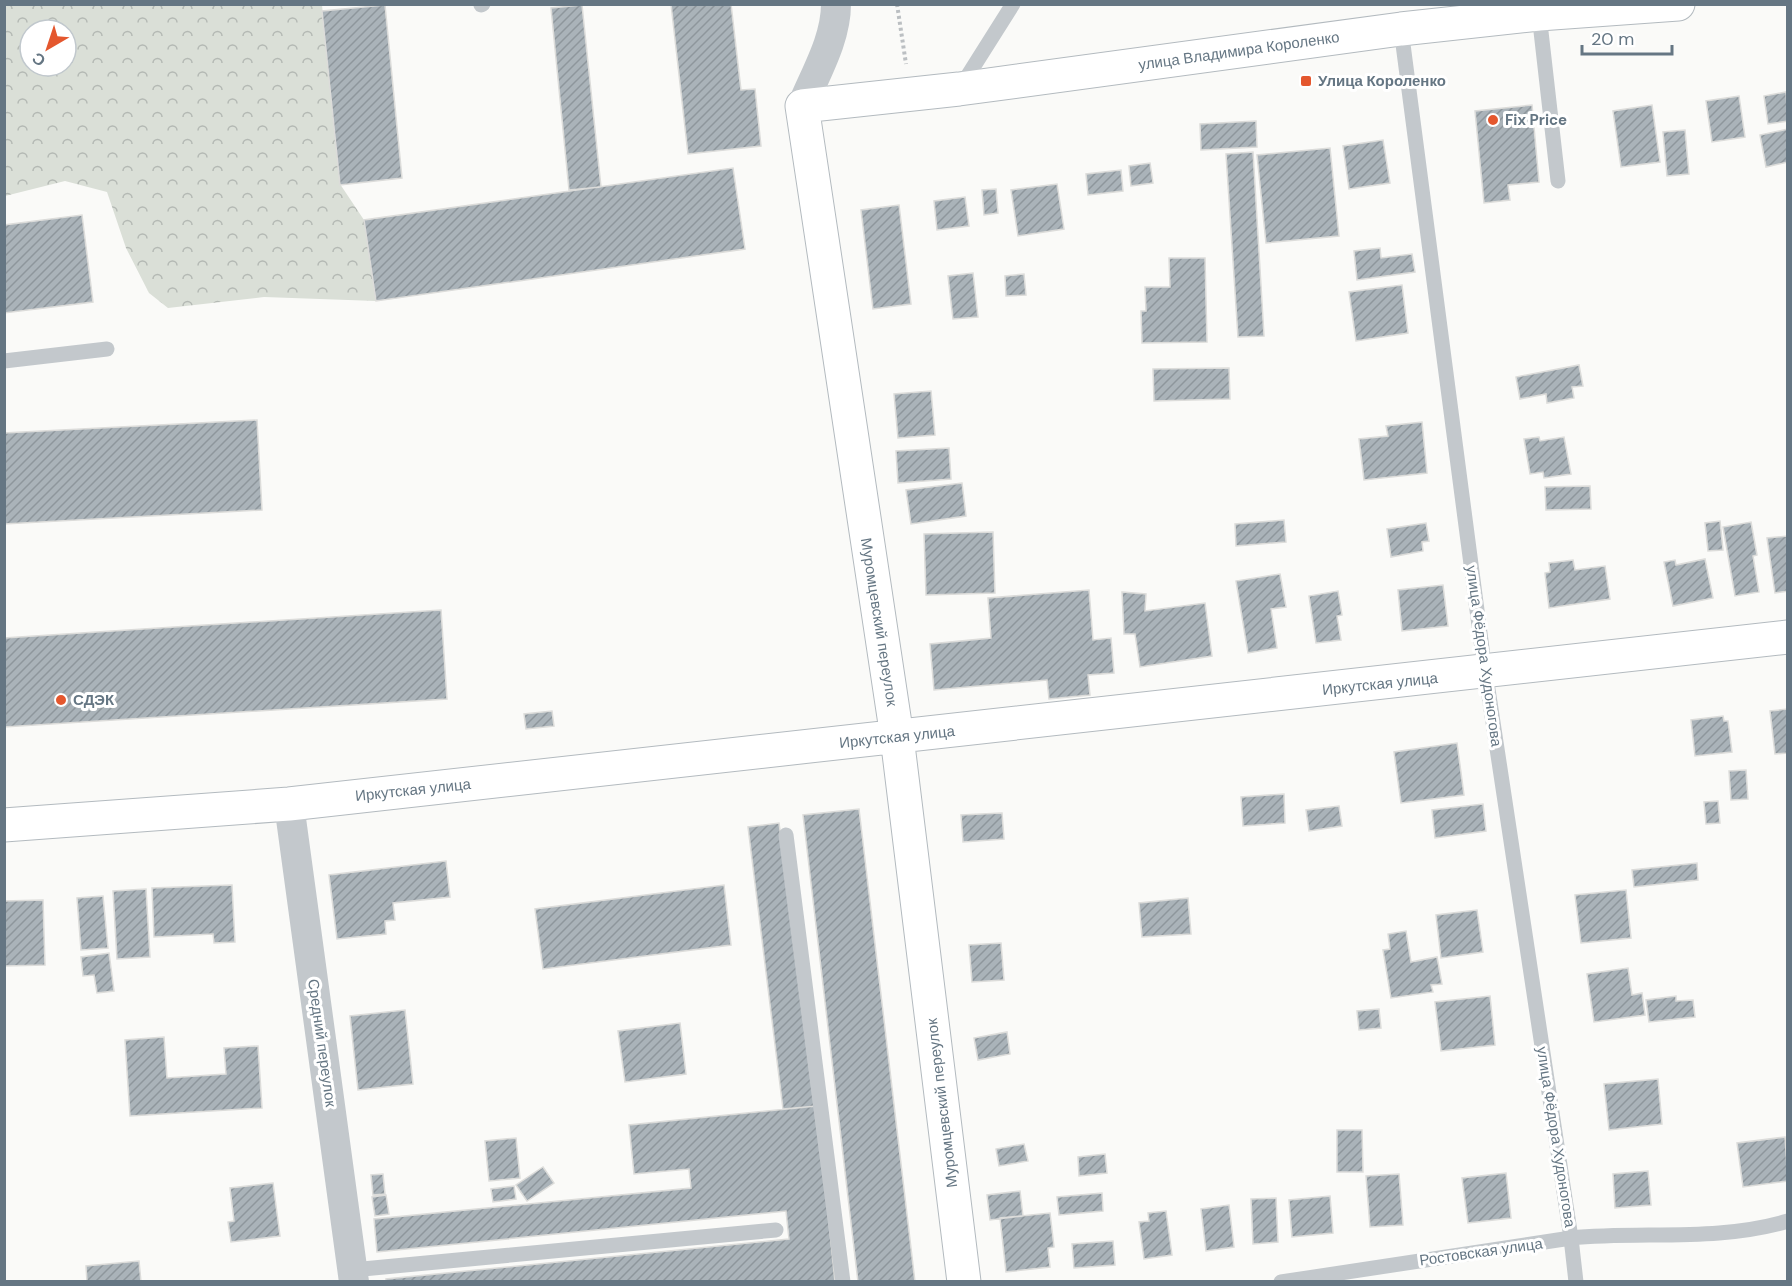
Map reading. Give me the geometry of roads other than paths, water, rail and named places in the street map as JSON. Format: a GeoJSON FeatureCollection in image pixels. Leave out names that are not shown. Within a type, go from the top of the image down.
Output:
{"type":"FeatureCollection","features":[{"type":"Feature","properties":{"kind":"main road","name":"улица Владимира Короленко"},"geometry":{"type":"LineString","coordinates":[[802,106],[959,89],[1401,29],[1539,14],[1678,4]]}},
{"type":"Feature","properties":{"kind":"main road","name":"Муромцевский переулок"},"geometry":{"type":"LineString","coordinates":[[802,106],[897,737],[963,1281]]}},
{"type":"Feature","properties":{"kind":"main road","name":"Иркутская улица"},"geometry":{"type":"LineString","coordinates":[[4,825],[289,804],[1788,637]]}},
{"type":"Feature","properties":{"kind":"street"},"geometry":{"type":"LineString","coordinates":[[802,106],[831,36],[836,20],[836,4]]}},
{"type":"Feature","properties":{"kind":"street","name":"Средний переулок"},"geometry":{"type":"LineString","coordinates":[[289,804],[353,1276]]}},
{"type":"Feature","properties":{"kind":"lane"},"geometry":{"type":"LineString","coordinates":[[959,89],[1013,4]]}},
{"type":"Feature","properties":{"kind":"lane"},"geometry":{"type":"LineString","coordinates":[[1539,14],[1558,181]]}},
{"type":"Feature","properties":{"kind":"lane","name":"улица Фёдора Худоногова"},"geometry":{"type":"LineString","coordinates":[[1401,29],[1486,672],[1576,1281]]}},
{"type":"Feature","properties":{"kind":"lane"},"geometry":{"type":"LineString","coordinates":[[4,361],[107,349]]}},
{"type":"Feature","properties":{"kind":"lane"},"geometry":{"type":"LineString","coordinates":[[786,835],[843,1281]]}},
{"type":"Feature","properties":{"kind":"lane","name":"Ростовская улица"},"geometry":{"type":"LineString","coordinates":[[1281,1281],[1571,1238],[1605,1235],[1710,1234],[1741,1231],[1788,1221]]}},
{"type":"Feature","properties":{"kind":"lane"},"geometry":{"type":"LineString","coordinates":[[353,1276],[776,1230]]}},
{"type":"Feature","properties":{"kind":"place","name":"Улица Короленко"},"geometry":{"type":"Point","coordinates":[1306,81]}},
{"type":"Feature","properties":{"kind":"place","name":"Fix Price"},"geometry":{"type":"Point","coordinates":[1493,120]}},
{"type":"Feature","properties":{"kind":"place","name":"СДЭК"},"geometry":{"type":"Point","coordinates":[61,700]}}]}
